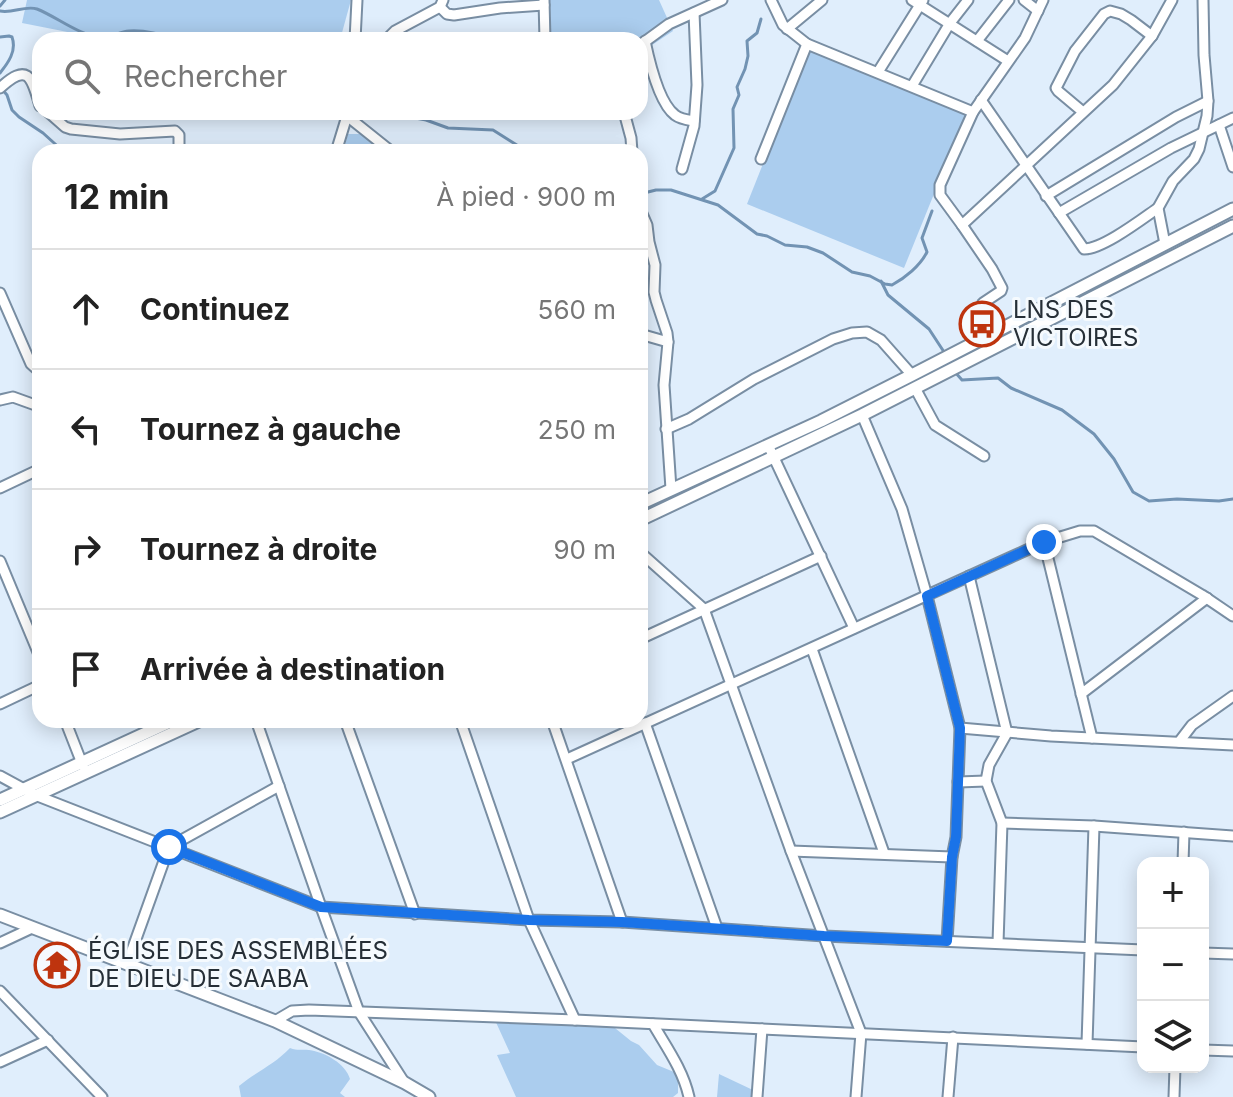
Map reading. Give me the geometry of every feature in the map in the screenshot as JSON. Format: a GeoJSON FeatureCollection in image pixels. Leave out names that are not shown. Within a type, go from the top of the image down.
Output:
{"type":"FeatureCollection","features":[{"type":"Feature","properties":{"kind":"street"},"geometry":{"type":"LineString","coordinates":[[355,32],[357,0]]}},
{"type":"Feature","properties":{"kind":"street"},"geometry":{"type":"LineString","coordinates":[[648,39],[669,24],[722,0]]}},
{"type":"Feature","properties":{"kind":"street"},"geometry":{"type":"LineString","coordinates":[[771,0],[787,29],[807,44],[973,112]]}},
{"type":"Feature","properties":{"kind":"street"},"geometry":{"type":"LineString","coordinates":[[787,29],[822,0]]}},
{"type":"Feature","properties":{"kind":"street"},"geometry":{"type":"LineString","coordinates":[[912,86],[950,23],[968,0]]}},
{"type":"Feature","properties":{"kind":"street"},"geometry":{"type":"LineString","coordinates":[[977,41],[1009,0]]}},
{"type":"Feature","properties":{"kind":"street"},"geometry":{"type":"LineString","coordinates":[[1024,0],[1038,11]]}},
{"type":"Feature","properties":{"kind":"street"},"geometry":{"type":"LineString","coordinates":[[997,331],[983,303],[1002,288],[939,189],[973,112],[1025,38],[1043,0]]}},
{"type":"Feature","properties":{"kind":"street"},"geometry":{"type":"LineString","coordinates":[[962,225],[1113,85],[1152,36],[1172,0]]}},
{"type":"Feature","properties":{"kind":"street"},"geometry":{"type":"LineString","coordinates":[[981,100],[1081,247],[1094,248],[1158,208],[1173,181],[1194,159],[1199,149],[1208,101],[1203,0]]}},
{"type":"Feature","properties":{"kind":"street"},"geometry":{"type":"LineString","coordinates":[[878,72],[919,2],[1008,61]]}},
{"type":"Feature","properties":{"kind":"street"},"geometry":{"type":"LineString","coordinates":[[394,32],[441,4],[447,14],[454,15],[544,3],[545,32]]}},
{"type":"Feature","properties":{"kind":"street"},"geometry":{"type":"LineString","coordinates":[[1083,112],[1056,88],[1075,51],[1104,14],[1110,11],[1121,14],[1152,36]]}},
{"type":"Feature","properties":{"kind":"street"},"geometry":{"type":"LineString","coordinates":[[682,169],[692,137],[698,78],[694,13]]}},
{"type":"Feature","properties":{"kind":"street"},"geometry":{"type":"LineString","coordinates":[[761,159],[807,44]]}},
{"type":"Feature","properties":{"kind":"street"},"geometry":{"type":"LineString","coordinates":[[648,59],[672,113],[694,121]]}},
{"type":"Feature","properties":{"kind":"street"},"geometry":{"type":"LineString","coordinates":[[0,88],[19,75],[26,75],[32,82]]}},
{"type":"Feature","properties":{"kind":"street"},"geometry":{"type":"LineString","coordinates":[[1046,196],[1208,101]]}},
{"type":"Feature","properties":{"kind":"street"},"geometry":{"type":"LineString","coordinates":[[1059,213],[1171,148],[1233,118]]}},
{"type":"Feature","properties":{"kind":"street"},"geometry":{"type":"LineString","coordinates":[[57,120],[71,129],[120,134],[175,131],[179,135],[179,144]]}},
{"type":"Feature","properties":{"kind":"street"},"geometry":{"type":"LineString","coordinates":[[338,144],[344,120]]}},
{"type":"Feature","properties":{"kind":"street"},"geometry":{"type":"LineString","coordinates":[[353,120],[382,144]]}},
{"type":"Feature","properties":{"kind":"street"},"geometry":{"type":"LineString","coordinates":[[626,120],[631,144]]}},
{"type":"Feature","properties":{"kind":"street"},"geometry":{"type":"LineString","coordinates":[[1219,125],[1233,167]]}},
{"type":"Feature","properties":{"kind":"street"},"geometry":{"type":"LineString","coordinates":[[1158,208],[1165,244]]}},
{"type":"Feature","properties":{"kind":"street"},"geometry":{"type":"LineString","coordinates":[[956,360],[997,331],[1233,209]]}},
{"type":"Feature","properties":{"kind":"street"},"geometry":{"type":"LineString","coordinates":[[648,516],[862,415],[915,388],[938,369],[1233,226]]}},
{"type":"Feature","properties":{"kind":"street"},"geometry":{"type":"LineString","coordinates":[[648,236],[655,265],[654,292],[668,342],[664,385],[671,489]]}},
{"type":"Feature","properties":{"kind":"street"},"geometry":{"type":"LineString","coordinates":[[0,293],[32,365]]}},
{"type":"Feature","properties":{"kind":"street"},"geometry":{"type":"LineString","coordinates":[[666,429],[689,419],[754,379],[833,339],[852,333],[874,335],[912,375]]}},
{"type":"Feature","properties":{"kind":"street"},"geometry":{"type":"LineString","coordinates":[[648,336],[668,342]]}},
{"type":"Feature","properties":{"kind":"street"},"geometry":{"type":"LineString","coordinates":[[648,500],[912,375],[938,369]]}},
{"type":"Feature","properties":{"kind":"street"},"geometry":{"type":"LineString","coordinates":[[915,388],[935,425],[984,456]]}},
{"type":"Feature","properties":{"kind":"street"},"geometry":{"type":"LineString","coordinates":[[0,400],[13,397],[32,404]]}},
{"type":"Feature","properties":{"kind":"street"},"geometry":{"type":"LineString","coordinates":[[862,415],[902,509],[960,728],[956,837],[947,941]]}},
{"type":"Feature","properties":{"kind":"street"},"geometry":{"type":"LineString","coordinates":[[768,445],[854,628]]}},
{"type":"Feature","properties":{"kind":"street"},"geometry":{"type":"LineString","coordinates":[[0,488],[32,473]]}},
{"type":"Feature","properties":{"kind":"street"},"geometry":{"type":"LineString","coordinates":[[648,722],[1044,542],[1080,531],[1094,531],[1233,616]]}},
{"type":"Feature","properties":{"kind":"street"},"geometry":{"type":"LineString","coordinates":[[1044,542],[1092,738]]}},
{"type":"Feature","properties":{"kind":"street"},"geometry":{"type":"LineString","coordinates":[[648,635],[821,556]]}},
{"type":"Feature","properties":{"kind":"street"},"geometry":{"type":"LineString","coordinates":[[648,559],[704,609],[791,851],[861,1033],[856,1097]]}},
{"type":"Feature","properties":{"kind":"street"},"geometry":{"type":"LineString","coordinates":[[0,561],[32,639]]}},
{"type":"Feature","properties":{"kind":"street"},"geometry":{"type":"LineString","coordinates":[[969,576],[1007,733],[989,765],[986,781],[1002,823],[998,943]]}},
{"type":"Feature","properties":{"kind":"street"},"geometry":{"type":"LineString","coordinates":[[0,595],[11,590]]}},
{"type":"Feature","properties":{"kind":"street"},"geometry":{"type":"LineString","coordinates":[[1081,694],[1207,598]]}},
{"type":"Feature","properties":{"kind":"street"},"geometry":{"type":"LineString","coordinates":[[812,649],[884,853]]}},
{"type":"Feature","properties":{"kind":"street"},"geometry":{"type":"LineString","coordinates":[[0,704],[32,689]]}},
{"type":"Feature","properties":{"kind":"street"},"geometry":{"type":"LineString","coordinates":[[1179,742],[1192,725],[1233,696]]}},
{"type":"Feature","properties":{"kind":"street"},"geometry":{"type":"LineString","coordinates":[[68,728],[83,767]]}},
{"type":"Feature","properties":{"kind":"street"},"geometry":{"type":"LineString","coordinates":[[0,812],[157,728]]}},
{"type":"Feature","properties":{"kind":"street"},"geometry":{"type":"LineString","coordinates":[[0,800],[181,728]]}},
{"type":"Feature","properties":{"kind":"street"},"geometry":{"type":"LineString","coordinates":[[259,728],[359,1012],[405,1083]]}},
{"type":"Feature","properties":{"kind":"street"},"geometry":{"type":"LineString","coordinates":[[348,728],[415,914]]}},
{"type":"Feature","properties":{"kind":"street"},"geometry":{"type":"LineString","coordinates":[[463,728],[529,920],[575,1020]]}},
{"type":"Feature","properties":{"kind":"street"},"geometry":{"type":"LineString","coordinates":[[555,728],[622,922]]}},
{"type":"Feature","properties":{"kind":"street"},"geometry":{"type":"LineString","coordinates":[[567,759],[634,728]]}},
{"type":"Feature","properties":{"kind":"street"},"geometry":{"type":"LineString","coordinates":[[647,728],[717,928]]}},
{"type":"Feature","properties":{"kind":"street"},"geometry":{"type":"LineString","coordinates":[[960,728],[1233,745]]}},
{"type":"Feature","properties":{"kind":"street"},"geometry":{"type":"LineString","coordinates":[[0,776],[22,790],[321,907],[824,936],[1137,950]]}},
{"type":"Feature","properties":{"kind":"street"},"geometry":{"type":"LineString","coordinates":[[958,782],[986,781]]}},
{"type":"Feature","properties":{"kind":"street"},"geometry":{"type":"LineString","coordinates":[[127,964],[169,847],[279,786]]}},
{"type":"Feature","properties":{"kind":"street"},"geometry":{"type":"LineString","coordinates":[[1002,823],[1233,836]]}},
{"type":"Feature","properties":{"kind":"street"},"geometry":{"type":"LineString","coordinates":[[1087,1044],[1094,826]]}},
{"type":"Feature","properties":{"kind":"street"},"geometry":{"type":"LineString","coordinates":[[1183,857],[1184,832]]}},
{"type":"Feature","properties":{"kind":"street"},"geometry":{"type":"LineString","coordinates":[[791,851],[952,857]]}},
{"type":"Feature","properties":{"kind":"street"},"geometry":{"type":"LineString","coordinates":[[0,915],[275,1021],[429,1097]]}},
{"type":"Feature","properties":{"kind":"street"},"geometry":{"type":"LineString","coordinates":[[0,943],[32,928]]}},
{"type":"Feature","properties":{"kind":"street"},"geometry":{"type":"LineString","coordinates":[[1209,953],[1233,954]]}},
{"type":"Feature","properties":{"kind":"street"},"geometry":{"type":"LineString","coordinates":[[0,991],[102,1097]]}},
{"type":"Feature","properties":{"kind":"street"},"geometry":{"type":"LineString","coordinates":[[275,1021],[292,1011],[309,1010],[1137,1047]]}},
{"type":"Feature","properties":{"kind":"street"},"geometry":{"type":"LineString","coordinates":[[653,1024],[678,1065],[689,1097]]}},
{"type":"Feature","properties":{"kind":"street"},"geometry":{"type":"LineString","coordinates":[[757,1097],[762,1029]]}},
{"type":"Feature","properties":{"kind":"street"},"geometry":{"type":"LineString","coordinates":[[948,1097],[953,1037]]}},
{"type":"Feature","properties":{"kind":"street"},"geometry":{"type":"LineString","coordinates":[[0,1062],[48,1040]]}},
{"type":"Feature","properties":{"kind":"street"},"geometry":{"type":"LineString","coordinates":[[1209,1050],[1233,1051]]}},
{"type":"Feature","properties":{"kind":"street"},"geometry":{"type":"LineString","coordinates":[[1174,1097],[1175,1073]]}},
{"type":"Feature","properties":{"kind":"shaded area"},"geometry":{"type":"Polygon","coordinates":[[[27,0],[351,0],[342,32],[68,32],[22,23],[27,0]]]}},
{"type":"Feature","properties":{"kind":"shaded area"},"geometry":{"type":"Polygon","coordinates":[[[547,0],[659,0],[673,31],[648,48],[648,32],[549,32],[547,0]]]}},
{"type":"Feature","properties":{"kind":"shaded area"},"geometry":{"type":"Polygon","coordinates":[[[810,46],[968,110],[904,268],[747,204],[810,46]]]}},
{"type":"Feature","properties":{"kind":"shaded area"},"geometry":{"type":"Polygon","coordinates":[[[348,134],[363,134],[374,144],[345,144],[348,134]]]}},
{"type":"Feature","properties":{"kind":"shaded area"},"geometry":{"type":"Polygon","coordinates":[[[494,1018],[610,1024],[639,1045],[657,1065],[674,1072],[678,1093],[673,1097],[516,1097],[497,1055],[510,1053],[494,1018]]]}},
{"type":"Feature","properties":{"kind":"shaded area"},"geometry":{"type":"Polygon","coordinates":[[[290,1048],[315,1051],[339,1064],[350,1079],[340,1093],[345,1097],[241,1097],[239,1086],[290,1048]]]}},
{"type":"Feature","properties":{"kind":"shaded area"},"geometry":{"type":"Polygon","coordinates":[[[719,1074],[755,1091],[754,1097],[717,1097],[719,1074]]]}},
{"type":"Feature","properties":{"kind":"waterway"},"geometry":{"type":"LineString","coordinates":[[0,6],[5,0]]}},
{"type":"Feature","properties":{"kind":"waterway"},"geometry":{"type":"LineString","coordinates":[[0,11],[37,9],[83,32]]}},
{"type":"Feature","properties":{"kind":"waterway"},"geometry":{"type":"LineString","coordinates":[[702,199],[715,191],[734,148],[733,109],[739,95],[737,87],[748,56],[747,41],[757,33],[761,19]]}},
{"type":"Feature","properties":{"kind":"waterway"},"geometry":{"type":"LineString","coordinates":[[125,32],[144,32]]}},
{"type":"Feature","properties":{"kind":"waterway"},"geometry":{"type":"LineString","coordinates":[[0,37],[12,37],[13,47],[9,61],[0,73]]}},
{"type":"Feature","properties":{"kind":"waterway"},"geometry":{"type":"LineString","coordinates":[[1,88],[12,110],[55,144]]}},
{"type":"Feature","properties":{"kind":"waterway"},"geometry":{"type":"LineString","coordinates":[[426,120],[448,128],[493,130],[515,144]]}},
{"type":"Feature","properties":{"kind":"waterway"},"geometry":{"type":"LineString","coordinates":[[648,192],[671,190],[718,205],[757,234],[785,245],[807,247],[823,253],[852,272],[892,285],[912,271],[927,252],[922,238],[932,211]]}},
{"type":"Feature","properties":{"kind":"waterway"},"geometry":{"type":"LineString","coordinates":[[881,281],[888,295],[929,329],[946,355]]}},
{"type":"Feature","properties":{"kind":"waterway"},"geometry":{"type":"LineString","coordinates":[[955,372],[962,380],[998,378],[1011,388],[1062,410],[1094,434],[1114,459],[1133,492],[1149,501],[1233,499]]}},
{"type":"Feature","properties":{"kind":"place","name":"LNS DES VICTOIRES"},"geometry":{"type":"Point","coordinates":[982,324]}},
{"type":"Feature","properties":{"kind":"place","name":"ÉGLISE DES ASSEMBLÉES DE DIEU DE SAABA"},"geometry":{"type":"Point","coordinates":[57,965]}},
{"type":"Feature","properties":{"kind":"route"},"geometry":{"type":"LineString","coordinates":[[169,847],[321,907],[947,941],[956,837],[960,728],[927,596],[1044,542]]}}]}
